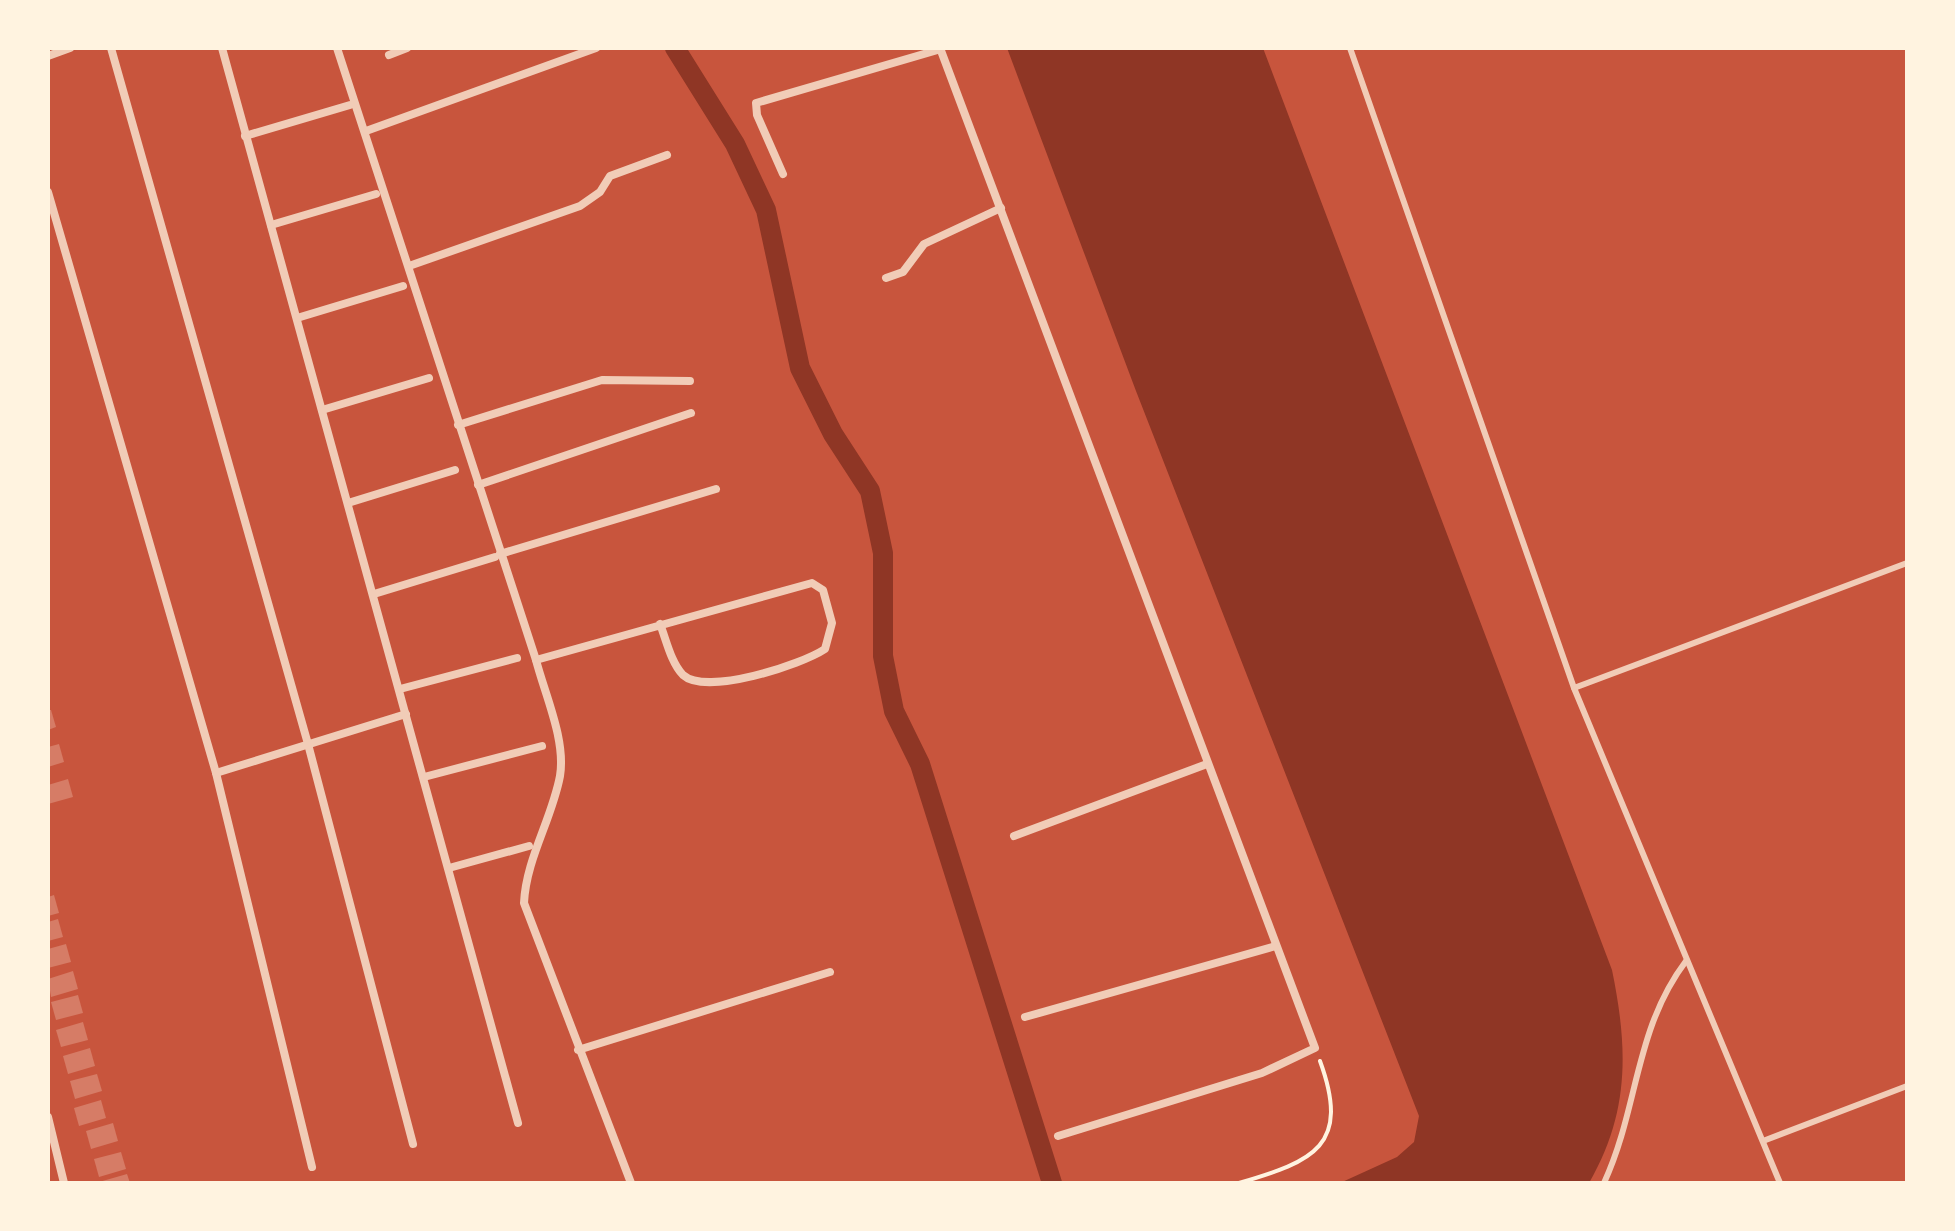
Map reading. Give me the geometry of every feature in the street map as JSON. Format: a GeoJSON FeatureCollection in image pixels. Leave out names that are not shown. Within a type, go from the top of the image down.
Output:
{"type":"FeatureCollection","features":[{"type":"Feature","properties":{"kind":"street"},"geometry":{"type":"LineString","coordinates":[[48,56],[70,48]]}},
{"type":"Feature","properties":{"kind":"street"},"geometry":{"type":"LineString","coordinates":[[111,48],[308,744],[413,1144]]}},
{"type":"Feature","properties":{"kind":"street"},"geometry":{"type":"LineString","coordinates":[[222,48],[518,1123]]}},
{"type":"Feature","properties":{"kind":"street"},"geometry":{"type":"LineString","coordinates":[[337,48],[409,266],[498,555],[536,660],[560,751],[561,766],[527,879],[524,903],[631,1183]]}},
{"type":"Feature","properties":{"kind":"street"},"geometry":{"type":"LineString","coordinates":[[389,55],[407,48]]}},
{"type":"Feature","properties":{"kind":"street"},"geometry":{"type":"LineString","coordinates":[[366,131],[596,48]]}},
{"type":"Feature","properties":{"kind":"street"},"geometry":{"type":"LineString","coordinates":[[783,174],[757,115],[756,103],[940,48],[1315,1048],[1262,1073],[1058,1136]]}},
{"type":"Feature","properties":{"kind":"street"},"geometry":{"type":"LineString","coordinates":[[245,136],[350,105]]}},
{"type":"Feature","properties":{"kind":"street"},"geometry":{"type":"LineString","coordinates":[[409,266],[580,206],[600,192],[610,176],[667,155]]}},
{"type":"Feature","properties":{"kind":"street"},"geometry":{"type":"LineString","coordinates":[[48,192],[216,773],[312,1167]]}},
{"type":"Feature","properties":{"kind":"street"},"geometry":{"type":"LineString","coordinates":[[271,225],[376,194]]}},
{"type":"Feature","properties":{"kind":"street"},"geometry":{"type":"LineString","coordinates":[[886,278],[903,272],[924,244],[1001,208]]}},
{"type":"Feature","properties":{"kind":"street"},"geometry":{"type":"LineString","coordinates":[[297,318],[403,286]]}},
{"type":"Feature","properties":{"kind":"street"},"geometry":{"type":"LineString","coordinates":[[322,410],[429,378]]}},
{"type":"Feature","properties":{"kind":"street"},"geometry":{"type":"LineString","coordinates":[[458,425],[602,380],[690,381]]}},
{"type":"Feature","properties":{"kind":"street"},"geometry":{"type":"LineString","coordinates":[[478,485],[691,413]]}},
{"type":"Feature","properties":{"kind":"street"},"geometry":{"type":"LineString","coordinates":[[348,503],[455,470]]}},
{"type":"Feature","properties":{"kind":"street"},"geometry":{"type":"LineString","coordinates":[[374,594],[716,489]]}},
{"type":"Feature","properties":{"kind":"street"},"geometry":{"type":"LineString","coordinates":[[536,660],[660,624],[812,583],[823,590],[832,623],[825,649],[813,657],[780,668],[707,683],[692,681],[677,668],[660,624]]}},
{"type":"Feature","properties":{"kind":"street"},"geometry":{"type":"LineString","coordinates":[[400,689],[517,658]]}},
{"type":"Feature","properties":{"kind":"street"},"geometry":{"type":"LineString","coordinates":[[216,773],[406,714]]}},
{"type":"Feature","properties":{"kind":"street"},"geometry":{"type":"LineString","coordinates":[[424,777],[542,746]]}},
{"type":"Feature","properties":{"kind":"street"},"geometry":{"type":"LineString","coordinates":[[1014,836],[1207,764]]}},
{"type":"Feature","properties":{"kind":"street"},"geometry":{"type":"LineString","coordinates":[[449,868],[529,846]]}},
{"type":"Feature","properties":{"kind":"street"},"geometry":{"type":"LineString","coordinates":[[1025,1017],[1276,946]]}},
{"type":"Feature","properties":{"kind":"street"},"geometry":{"type":"LineString","coordinates":[[578,1050],[830,972]]}},
{"type":"Feature","properties":{"kind":"street"},"geometry":{"type":"LineString","coordinates":[[48,1117],[64,1183]]}},
{"type":"Feature","properties":{"kind":"lane"},"geometry":{"type":"LineString","coordinates":[[1350,48],[1574,688],[1780,1183]]}},
{"type":"Feature","properties":{"kind":"lane"},"geometry":{"type":"LineString","coordinates":[[1574,688],[1907,563]]}},
{"type":"Feature","properties":{"kind":"lane"},"geometry":{"type":"LineString","coordinates":[[1604,1183],[1629,1113],[1652,1019],[1667,987],[1686,961]]}},
{"type":"Feature","properties":{"kind":"lane"},"geometry":{"type":"LineString","coordinates":[[1763,1141],[1907,1086]]}},
{"type":"Feature","properties":{"kind":"path"},"geometry":{"type":"LineString","coordinates":[[1239,1183],[1303,1161],[1322,1143],[1333,1120],[1332,1094],[1315,1048]]}},
{"type":"Feature","properties":{"kind":"shaded area"},"geometry":{"type":"Polygon","coordinates":[[[1007,48],[1263,48],[1612,970],[1621,1026],[1622,1079],[1612,1131],[1589,1183],[1340,1183],[1397,1157],[1414,1142],[1419,1116],[1136,391],[1007,48]]]}},
{"type":"Feature","properties":{"kind":"building"},"geometry":{"type":"Polygon","coordinates":[[[48,710],[51,710],[56,727],[48,730],[48,710]]]}},
{"type":"Feature","properties":{"kind":"building"},"geometry":{"type":"Polygon","coordinates":[[[59,744],[64,762],[48,767],[48,747],[59,744]]]}},
{"type":"Feature","properties":{"kind":"building"},"geometry":{"type":"Polygon","coordinates":[[[68,779],[73,797],[48,804],[48,785],[68,779]]]}},
{"type":"Feature","properties":{"kind":"building"},"geometry":{"type":"Polygon","coordinates":[[[54,895],[59,913],[48,916],[48,897],[54,895]]]}},
{"type":"Feature","properties":{"kind":"building"},"geometry":{"type":"Polygon","coordinates":[[[58,919],[63,937],[48,941],[48,922],[58,919]]]}},
{"type":"Feature","properties":{"kind":"building"},"geometry":{"type":"Polygon","coordinates":[[[66,944],[71,962],[48,968],[48,949],[66,944]]]}},
{"type":"Feature","properties":{"kind":"building"},"geometry":{"type":"Polygon","coordinates":[[[73,971],[78,989],[51,997],[48,979],[73,971]]]}},
{"type":"Feature","properties":{"kind":"building"},"geometry":{"type":"Polygon","coordinates":[[[78,995],[83,1013],[56,1020],[51,1002],[78,995]]]}},
{"type":"Feature","properties":{"kind":"building"},"geometry":{"type":"Polygon","coordinates":[[[83,1022],[88,1040],[61,1047],[56,1030],[83,1022]]]}},
{"type":"Feature","properties":{"kind":"building"},"geometry":{"type":"Polygon","coordinates":[[[90,1048],[95,1066],[68,1074],[63,1056],[90,1048]]]}},
{"type":"Feature","properties":{"kind":"building"},"geometry":{"type":"Polygon","coordinates":[[[97,1074],[102,1091],[75,1099],[70,1081],[97,1074]]]}},
{"type":"Feature","properties":{"kind":"building"},"geometry":{"type":"Polygon","coordinates":[[[101,1100],[106,1118],[79,1126],[74,1108],[101,1100]]]}},
{"type":"Feature","properties":{"kind":"building"},"geometry":{"type":"Polygon","coordinates":[[[113,1123],[118,1141],[91,1149],[86,1131],[113,1123]]]}},
{"type":"Feature","properties":{"kind":"building"},"geometry":{"type":"Polygon","coordinates":[[[121,1152],[126,1169],[99,1177],[94,1159],[121,1152]]]}},
{"type":"Feature","properties":{"kind":"building"},"geometry":{"type":"Polygon","coordinates":[[[127,1174],[130,1183],[99,1183],[99,1182],[127,1174]]]}},
{"type":"Feature","properties":{"kind":"waterway"},"geometry":{"type":"LineString","coordinates":[[675,48],[735,144],[766,210],[800,368],[833,434],[870,491],[883,553],[883,656],[894,711],[920,764],[1052,1183]]}}]}
